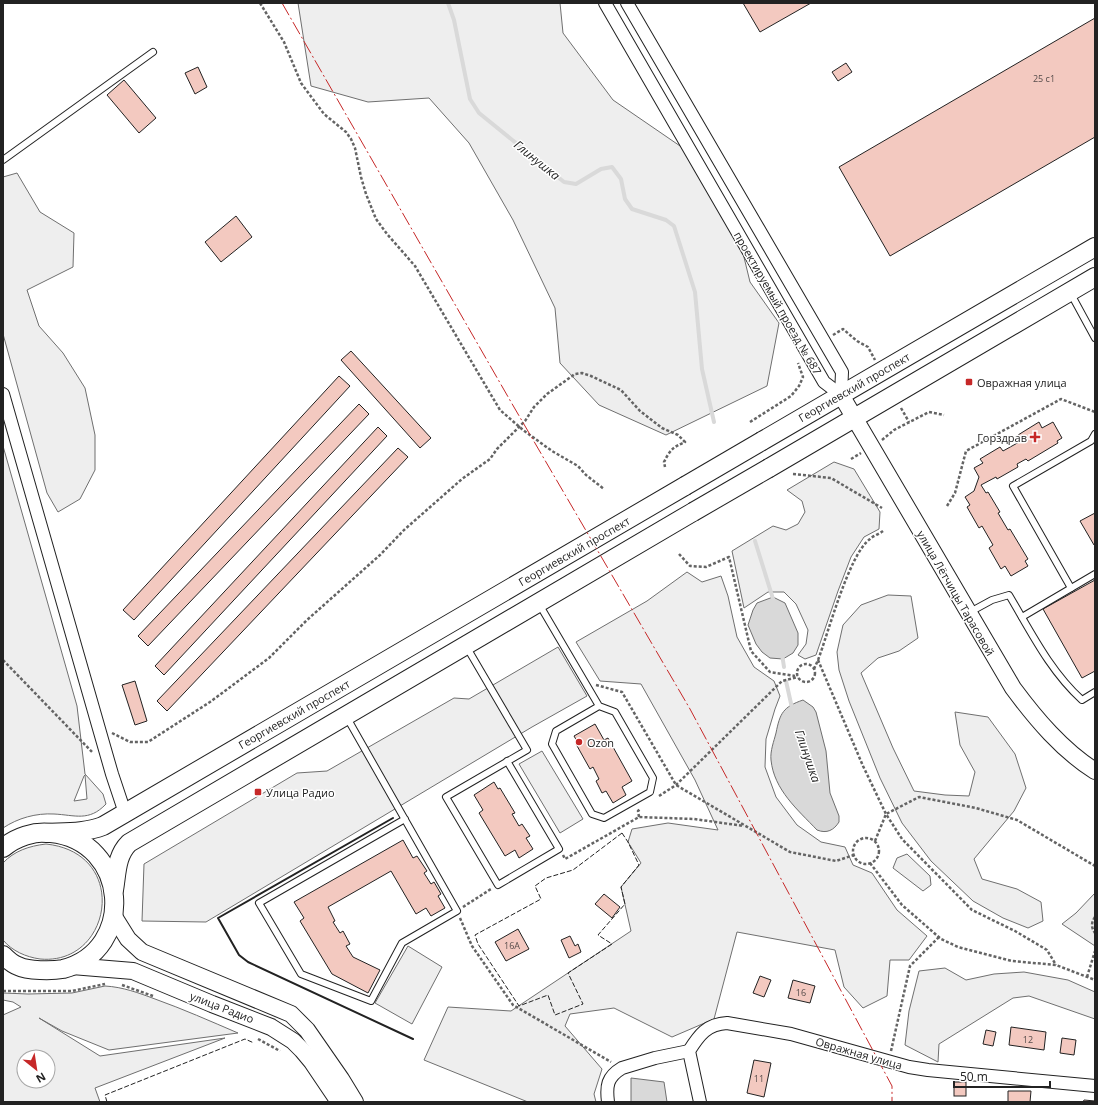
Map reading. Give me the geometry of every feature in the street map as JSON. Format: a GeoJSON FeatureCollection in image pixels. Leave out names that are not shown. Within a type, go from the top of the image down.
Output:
{"type":"FeatureCollection","features":[{"type":"Feature","properties":{"kind":"main road","name":"Георгиевский проспект"},"geometry":{"type":"LineString","coordinates":[[46,833],[78,832],[96,829],[125,813],[1095,247]]}},
{"type":"Feature","properties":{"kind":"main road"},"geometry":{"type":"LineString","coordinates":[[3,955],[18,966],[33,969],[59,970],[83,961],[100,945],[110,928],[113,915],[114,890],[119,858],[121,852],[129,843],[1095,277]]}},
{"type":"Feature","properties":{"kind":"main road","name":"улица Лётчицы Тарасовой"},"geometry":{"type":"LineString","coordinates":[[840,395],[1001,670],[1026,706],[1057,740],[1074,756],[1095,771]]}},
{"type":"Feature","properties":{"kind":"main road"},"geometry":{"type":"LineString","coordinates":[[3,848],[19,838],[32,834],[60,834],[72,838],[84,844],[94,852],[103,863],[108,872],[114,890]]}},
{"type":"Feature","properties":{"kind":"main road"},"geometry":{"type":"LineString","coordinates":[[113,915],[128,939],[142,952],[290,1014],[306,1030],[341,1079],[355,1102]]}},
{"type":"Feature","properties":{"kind":"main road","name":"улица Радио"},"geometry":{"type":"LineString","coordinates":[[72,966],[133,971],[271,1027],[293,1041],[302,1050],[339,1102]]}},
{"type":"Feature","properties":{"kind":"street","name":"проектируемый проезд № 687"},"geometry":{"type":"LineString","coordinates":[[604,3],[824,382],[840,395]]}},
{"type":"Feature","properties":{"kind":"street","name":"проектируемый проезд № 687"},"geometry":{"type":"LineString","coordinates":[[627,3],[842,372],[840,395]]}},
{"type":"Feature","properties":{"kind":"street"},"geometry":{"type":"LineString","coordinates":[[3,394],[125,813]]}},
{"type":"Feature","properties":{"kind":"street","name":"Овражная улица"},"geometry":{"type":"LineString","coordinates":[[689,1051],[696,1040],[710,1026],[727,1023],[791,1034],[909,1067],[1095,1086]]}},
{"type":"Feature","properties":{"kind":"street"},"geometry":{"type":"LineString","coordinates":[[608,1102],[607,1085],[614,1074],[622,1068],[655,1058],[689,1051],[700,1102]]}},
{"type":"Feature","properties":{"kind":"lane"},"geometry":{"type":"LineString","coordinates":[[3,160],[153,52]]}},
{"type":"Feature","properties":{"kind":"lane"},"geometry":{"type":"LineString","coordinates":[[1070,292],[1095,338]]}},
{"type":"Feature","properties":{"kind":"lane"},"geometry":{"type":"LineString","coordinates":[[1071,588],[1013,486],[1091,441],[1095,434]]}},
{"type":"Feature","properties":{"kind":"lane"},"geometry":{"type":"LineString","coordinates":[[1022,616],[1095,574]]}},
{"type":"Feature","properties":{"kind":"lane"},"geometry":{"type":"LineString","coordinates":[[968,613],[992,600],[1009,595],[1051,664],[1067,686],[1082,700],[1095,692]]}},
{"type":"Feature","properties":{"kind":"lane"},"geometry":{"type":"LineString","coordinates":[[539,603],[599,706],[615,712],[653,778],[650,792],[604,818],[592,814],[552,744],[556,731],[599,706]]}},
{"type":"Feature","properties":{"kind":"lane"},"geometry":{"type":"LineString","coordinates":[[465,646],[527,750],[507,761],[446,797],[498,885],[559,849],[507,761]]}},
{"type":"Feature","properties":{"kind":"lane"},"geometry":{"type":"LineString","coordinates":[[346,716],[405,819],[457,911],[402,944],[370,1001],[301,974],[259,902],[405,819]]}},
{"type":"Feature","properties":{"kind":"path"},"geometry":{"type":"LineString","coordinates":[[260,3],[284,42],[301,83],[324,114],[346,132],[351,139],[355,148],[366,194],[376,219],[415,266],[500,410],[552,451],[578,466],[586,475],[604,489]]}},
{"type":"Feature","properties":{"kind":"path"},"geometry":{"type":"LineString","coordinates":[[99,727],[130,742],[148,742],[210,702],[269,658],[307,620],[380,555],[404,530],[462,479],[490,459],[525,421],[534,407],[548,394],[575,374],[582,373],[607,382],[621,390],[640,411],[662,428],[678,435],[685,442],[669,451],[664,462],[665,467]]}},
{"type":"Feature","properties":{"kind":"path"},"geometry":{"type":"LineString","coordinates":[[947,506],[955,493],[966,451],[1061,399],[1095,412]]}},
{"type":"Feature","properties":{"kind":"path"},"geometry":{"type":"LineString","coordinates":[[851,459],[885,439],[894,430],[929,412],[944,415]]}},
{"type":"Feature","properties":{"kind":"path"},"geometry":{"type":"LineString","coordinates":[[793,474],[831,478],[882,508]]}},
{"type":"Feature","properties":{"kind":"path"},"geometry":{"type":"LineString","coordinates":[[679,554],[690,566],[706,566],[729,557],[751,651],[770,672],[798,677],[805,682],[810,681],[813,678],[815,673],[814,669],[848,574],[857,555],[869,539],[883,531]]}},
{"type":"Feature","properties":{"kind":"path"},"geometry":{"type":"LineString","coordinates":[[3,660],[96,757]]}},
{"type":"Feature","properties":{"kind":"path"},"geometry":{"type":"LineString","coordinates":[[818,660],[886,814],[902,839],[972,910],[1015,931],[1047,950],[1056,965]]}},
{"type":"Feature","properties":{"kind":"path"},"geometry":{"type":"LineString","coordinates":[[798,677],[798,668],[802,665],[811,665],[814,669]]}},
{"type":"Feature","properties":{"kind":"path"},"geometry":{"type":"LineString","coordinates":[[676,785],[782,681],[798,677]]}},
{"type":"Feature","properties":{"kind":"path"},"geometry":{"type":"LineString","coordinates":[[584,681],[622,692],[676,785],[790,852],[836,861],[854,855]]}},
{"type":"Feature","properties":{"kind":"path"},"geometry":{"type":"LineString","coordinates":[[875,841],[886,814],[919,797],[976,808],[1017,820],[1095,866]]}},
{"type":"Feature","properties":{"kind":"path"},"geometry":{"type":"LineString","coordinates":[[559,849],[565,859],[639,817],[694,819],[746,826]]}},
{"type":"Feature","properties":{"kind":"path"},"geometry":{"type":"LineString","coordinates":[[868,838],[875,841],[878,845],[879,854],[877,858],[866,864],[859,861],[854,855],[854,846],[860,840],[868,838]]}},
{"type":"Feature","properties":{"kind":"path"},"geometry":{"type":"LineString","coordinates":[[870,863],[902,905],[939,937],[958,947],[1012,961],[1056,965],[1095,980]]}},
{"type":"Feature","properties":{"kind":"path"},"geometry":{"type":"LineString","coordinates":[[498,885],[457,911],[472,946],[513,1005],[622,1068]]}},
{"type":"Feature","properties":{"kind":"path"},"geometry":{"type":"LineString","coordinates":[[1095,917],[1092,922],[1092,928],[1095,933]]}},
{"type":"Feature","properties":{"kind":"path"},"geometry":{"type":"LineString","coordinates":[[888,1061],[910,966],[939,937]]}},
{"type":"Feature","properties":{"kind":"path"},"geometry":{"type":"LineString","coordinates":[[1087,977],[1095,951]]}},
{"type":"Feature","properties":{"kind":"path"},"geometry":{"type":"LineString","coordinates":[[3,991],[72,991],[107,984]]}},
{"type":"Feature","properties":{"kind":"path"},"geometry":{"type":"LineString","coordinates":[[118,985],[156,997]]}},
{"type":"Feature","properties":{"kind":"path"},"geometry":{"type":"LineString","coordinates":[[256,1037],[284,1054]]}},
{"type":"Feature","properties":{"kind":"shaded area"},"geometry":{"type":"Polygon","coordinates":[[[298,3],[560,3],[563,33],[613,100],[683,148],[742,249],[750,282],[779,323],[767,386],[666,435],[599,405],[560,363],[555,308],[513,220],[469,143],[429,98],[368,102],[311,86],[298,3]]]}},
{"type":"Feature","properties":{"kind":"shaded area"},"geometry":{"type":"Polygon","coordinates":[[[17,173],[40,212],[74,233],[73,267],[27,290],[39,326],[63,353],[85,388],[95,435],[95,470],[80,499],[58,512],[47,493],[3,334],[3,177],[17,173]]]}},
{"type":"Feature","properties":{"kind":"shaded area"},"geometry":{"type":"Polygon","coordinates":[[[3,446],[77,706],[85,774],[103,794],[106,804],[100,810],[88,815],[34,815],[9,824],[3,828],[3,446]],[[85,775],[74,801],[87,799],[85,775]]]}},
{"type":"Feature","properties":{"kind":"shaded area"},"geometry":{"type":"Polygon","coordinates":[[[834,462],[854,469],[880,512],[879,529],[864,537],[851,557],[816,655],[805,659],[798,655],[806,644],[808,630],[796,604],[784,592],[768,592],[744,608],[732,551],[773,526],[786,530],[798,524],[805,512],[802,501],[787,490],[834,462]]]}},
{"type":"Feature","properties":{"kind":"shaded area"},"geometry":{"type":"Polygon","coordinates":[[[687,572],[702,582],[721,576],[728,596],[737,637],[754,667],[774,681],[780,696],[766,739],[765,767],[776,797],[797,825],[821,842],[845,847],[853,865],[872,873],[897,910],[927,936],[909,960],[890,960],[887,996],[863,1008],[844,987],[835,950],[737,932],[714,1019],[672,1037],[614,1008],[570,1014],[565,1026],[602,1069],[594,1094],[596,1102],[528,1102],[424,1060],[448,1007],[511,1011],[631,931],[621,887],[641,863],[628,842],[632,829],[668,823],[718,830],[695,780],[641,684],[600,681],[576,642],[647,601],[687,572]]]}},
{"type":"Feature","properties":{"kind":"shaded area"},"geometry":{"type":"Polygon","coordinates":[[[888,595],[911,596],[918,638],[899,651],[878,658],[861,673],[893,748],[914,791],[969,796],[975,772],[960,745],[955,712],[988,717],[1015,754],[1026,788],[1014,811],[974,859],[982,879],[1017,889],[1041,902],[1043,921],[1028,928],[1003,918],[973,901],[931,861],[902,823],[880,778],[849,701],[839,670],[837,652],[843,625],[861,605],[888,595]]]}},
{"type":"Feature","properties":{"kind":"shaded area"},"geometry":{"type":"Polygon","coordinates":[[[558,647],[587,696],[532,727],[206,922],[142,921],[144,864],[297,773],[327,771],[454,698],[469,699],[558,647]]]}},
{"type":"Feature","properties":{"kind":"shaded area"},"geometry":{"type":"Polygon","coordinates":[[[542,751],[583,819],[560,833],[519,764],[542,751]]]}},
{"type":"Feature","properties":{"kind":"shaded area"},"geometry":{"type":"Polygon","coordinates":[[[46,844],[73,852],[91,867],[100,886],[102,908],[96,928],[83,945],[64,956],[40,959],[20,953],[3,940],[3,863],[12,855],[22,850],[46,844]]]}},
{"type":"Feature","properties":{"kind":"shaded area"},"geometry":{"type":"Polygon","coordinates":[[[907,854],[930,876],[931,885],[923,891],[893,868],[897,858],[907,854]]]}},
{"type":"Feature","properties":{"kind":"shaded area"},"geometry":{"type":"Polygon","coordinates":[[[1095,893],[1095,946],[1062,924],[1076,913],[1095,893]]]}},
{"type":"Feature","properties":{"kind":"shaded area"},"geometry":{"type":"Polygon","coordinates":[[[408,946],[442,967],[412,1024],[375,1003],[408,946]]]}},
{"type":"Feature","properties":{"kind":"shaded area"},"geometry":{"type":"Polygon","coordinates":[[[945,968],[966,980],[994,974],[1024,972],[1068,980],[1095,992],[1095,1019],[1029,996],[1013,998],[939,1044],[938,1062],[905,1045],[909,1011],[919,971],[945,968]]]}},
{"type":"Feature","properties":{"kind":"shaded area"},"geometry":{"type":"Polygon","coordinates":[[[105,986],[125,989],[176,1007],[238,1033],[109,1050],[62,1031],[39,1018],[100,1056],[225,1038],[95,1088],[100,1102],[3,1102],[3,1015],[21,1007],[13,1002],[3,1000],[3,993],[72,993],[105,986]]]}},
{"type":"Feature","properties":{"kind":"water"},"geometry":{"type":"Polygon","coordinates":[[[773,597],[785,603],[798,633],[798,645],[793,653],[783,659],[770,658],[762,652],[756,644],[748,625],[757,603],[773,597]]]}},
{"type":"Feature","properties":{"kind":"water"},"geometry":{"type":"Polygon","coordinates":[[[803,700],[813,707],[816,712],[826,751],[830,793],[839,816],[839,822],[837,825],[824,832],[817,830],[788,799],[777,781],[771,760],[772,746],[781,716],[791,705],[803,700]]]}},
{"type":"Feature","properties":{"kind":"water"},"geometry":{"type":"Polygon","coordinates":[[[631,1078],[664,1082],[667,1102],[631,1102],[631,1078]]]}},
{"type":"Feature","properties":{"kind":"building"},"geometry":{"type":"Polygon","coordinates":[[[743,3],[811,3],[760,32],[743,3]]]}},
{"type":"Feature","properties":{"kind":"building"},"geometry":{"type":"Polygon","coordinates":[[[1095,18],[1095,137],[890,256],[839,167],[1095,18]]]}},
{"type":"Feature","properties":{"kind":"building"},"geometry":{"type":"Polygon","coordinates":[[[846,63],[852,72],[838,81],[832,72],[846,63]]]}},
{"type":"Feature","properties":{"kind":"building"},"geometry":{"type":"Polygon","coordinates":[[[198,67],[207,87],[195,94],[185,73],[198,67]]]}},
{"type":"Feature","properties":{"kind":"building"},"geometry":{"type":"Polygon","coordinates":[[[124,80],[156,118],[139,133],[107,95],[124,80]]]}},
{"type":"Feature","properties":{"kind":"building"},"geometry":{"type":"Polygon","coordinates":[[[236,216],[252,237],[221,262],[205,242],[236,216]]]}},
{"type":"Feature","properties":{"kind":"building"},"geometry":{"type":"Polygon","coordinates":[[[351,351],[431,438],[420,448],[341,360],[351,351]]]}},
{"type":"Feature","properties":{"kind":"building"},"geometry":{"type":"Polygon","coordinates":[[[339,376],[350,386],[134,620],[123,610],[339,376]]]}},
{"type":"Feature","properties":{"kind":"building"},"geometry":{"type":"Polygon","coordinates":[[[359,404],[369,414],[148,646],[138,636],[359,404]]]}},
{"type":"Feature","properties":{"kind":"building"},"geometry":{"type":"Polygon","coordinates":[[[1039,422],[1042,428],[1053,422],[1062,438],[1057,441],[1058,443],[1028,461],[1026,459],[1017,464],[1018,467],[997,479],[996,477],[981,485],[986,493],[988,492],[1000,512],[998,513],[1008,530],[1010,529],[1028,559],[1025,561],[1028,566],[1011,576],[1005,566],[1001,569],[989,548],[993,545],[982,526],[979,528],[967,507],[970,505],[965,497],[974,491],[979,477],[974,468],[983,463],[980,459],[1000,447],[1003,451],[1021,441],[1018,435],[1039,422]]]}},
{"type":"Feature","properties":{"kind":"building"},"geometry":{"type":"Polygon","coordinates":[[[378,427],[387,436],[164,675],[155,666],[378,427]]]}},
{"type":"Feature","properties":{"kind":"building"},"geometry":{"type":"Polygon","coordinates":[[[398,448],[408,457],[167,711],[157,701],[398,448]]]}},
{"type":"Feature","properties":{"kind":"building"},"geometry":{"type":"Polygon","coordinates":[[[1095,513],[1095,544],[1094,545],[1080,521],[1095,513]]]}},
{"type":"Feature","properties":{"kind":"building"},"geometry":{"type":"Polygon","coordinates":[[[1095,580],[1095,671],[1082,678],[1043,609],[1095,580]]]}},
{"type":"Feature","properties":{"kind":"building"},"geometry":{"type":"Polygon","coordinates":[[[135,681],[147,721],[135,725],[122,685],[135,681]]]}},
{"type":"Feature","properties":{"kind":"building"},"geometry":{"type":"Polygon","coordinates":[[[595,724],[604,740],[608,738],[632,781],[622,787],[626,795],[613,803],[606,791],[602,793],[596,781],[599,779],[593,767],[590,769],[576,744],[578,743],[574,736],[595,724]]]}},
{"type":"Feature","properties":{"kind":"building"},"geometry":{"type":"Polygon","coordinates":[[[494,782],[498,789],[500,788],[515,813],[512,814],[519,826],[522,824],[530,836],[526,838],[533,849],[519,858],[515,850],[505,856],[479,813],[483,810],[474,795],[494,782]]]}},
{"type":"Feature","properties":{"kind":"building"},"geometry":{"type":"Polygon","coordinates":[[[403,840],[413,858],[417,856],[427,871],[424,873],[431,884],[434,882],[441,894],[438,896],[445,908],[431,916],[426,908],[416,914],[391,871],[328,907],[335,921],[333,922],[340,933],[343,931],[350,944],[346,946],[353,957],[380,970],[368,993],[332,974],[300,921],[304,918],[294,902],[403,840]]]}},
{"type":"Feature","properties":{"kind":"building"},"geometry":{"type":"Polygon","coordinates":[[[604,894],[620,907],[612,918],[595,904],[604,894]]]}},
{"type":"Feature","properties":{"kind":"building"},"geometry":{"type":"Polygon","coordinates":[[[518,929],[529,949],[506,961],[495,942],[518,929]]]}},
{"type":"Feature","properties":{"kind":"building"},"geometry":{"type":"Polygon","coordinates":[[[570,936],[575,946],[578,944],[581,952],[569,958],[561,940],[570,936]]]}},
{"type":"Feature","properties":{"kind":"building"},"geometry":{"type":"Polygon","coordinates":[[[760,976],[771,980],[764,997],[753,993],[760,976]]]}},
{"type":"Feature","properties":{"kind":"building"},"geometry":{"type":"Polygon","coordinates":[[[793,980],[815,986],[810,1003],[788,998],[793,980]]]}},
{"type":"Feature","properties":{"kind":"building"},"geometry":{"type":"Polygon","coordinates":[[[1011,1027],[1046,1032],[1044,1050],[1009,1045],[1011,1027]]]}},
{"type":"Feature","properties":{"kind":"building"},"geometry":{"type":"Polygon","coordinates":[[[986,1030],[996,1032],[993,1046],[983,1044],[986,1030]]]}},
{"type":"Feature","properties":{"kind":"building"},"geometry":{"type":"Polygon","coordinates":[[[1062,1038],[1076,1040],[1074,1055],[1060,1053],[1062,1038]]]}},
{"type":"Feature","properties":{"kind":"building"},"geometry":{"type":"Polygon","coordinates":[[[754,1060],[771,1063],[764,1097],[747,1093],[754,1060]]]}},
{"type":"Feature","properties":{"kind":"building"},"geometry":{"type":"Polygon","coordinates":[[[954,1082],[966,1082],[966,1096],[954,1096],[954,1082]]]}},
{"type":"Feature","properties":{"kind":"building"},"geometry":{"type":"Polygon","coordinates":[[[1008,1091],[1031,1091],[1030,1102],[1008,1102],[1008,1091]]]}},
{"type":"Feature","properties":{"kind":"building"},"geometry":{"type":"Polygon","coordinates":[[[1084,1100],[1095,1101],[1095,1102],[1083,1102],[1084,1100]]]}},
{"type":"Feature","properties":{"kind":"waterway","name":"Глинушка"},"geometry":{"type":"LineString","coordinates":[[448,3],[454,20],[470,99],[479,113],[564,182],[576,184],[601,169],[612,167],[621,179],[625,199],[632,209],[666,220],[674,226],[695,292],[702,369],[714,422]]}},
{"type":"Feature","properties":{"kind":"waterway","name":"Глинушка"},"geometry":{"type":"LineString","coordinates":[[755,541],[774,602]]}},
{"type":"Feature","properties":{"kind":"waterway","name":"Глинушка"},"geometry":{"type":"LineString","coordinates":[[782,654],[784,667]]}},
{"type":"Feature","properties":{"kind":"waterway","name":"Глинушка"},"geometry":{"type":"LineString","coordinates":[[786,681],[792,708]]}},
{"type":"Feature","properties":{"kind":"fence"},"geometry":{"type":"LineString","coordinates":[[622,833],[639,865],[621,887],[625,904],[598,935],[612,944],[568,973],[583,1004],[555,1015],[548,995],[519,1006],[478,944],[475,935],[541,899],[535,886],[546,878],[573,870],[622,833]]}},
{"type":"Feature","properties":{"kind":"fence"},"geometry":{"type":"LineString","coordinates":[[107,1102],[105,1095],[245,1039],[254,1043]]}},
{"type":"Feature","properties":{"kind":"wall"},"geometry":{"type":"LineString","coordinates":[[393,818],[218,918],[239,955],[248,962],[413,1039]]}},
{"type":"Feature","properties":{"kind":"power"},"geometry":{"type":"LineString","coordinates":[[282,3],[511,402],[690,709],[892,1086],[892,1102]]}},
{"type":"Feature","properties":{"kind":"place","name":"Овражная улица"},"geometry":{"type":"Point","coordinates":[969,382]}},
{"type":"Feature","properties":{"kind":"place","name":"Горздрав"},"geometry":{"type":"Point","coordinates":[1035,437]}},
{"type":"Feature","properties":{"kind":"place","name":"Ozon"},"geometry":{"type":"Point","coordinates":[579,742]}},
{"type":"Feature","properties":{"kind":"place","name":"Улица Радио"},"geometry":{"type":"Point","coordinates":[258,792]}}]}
